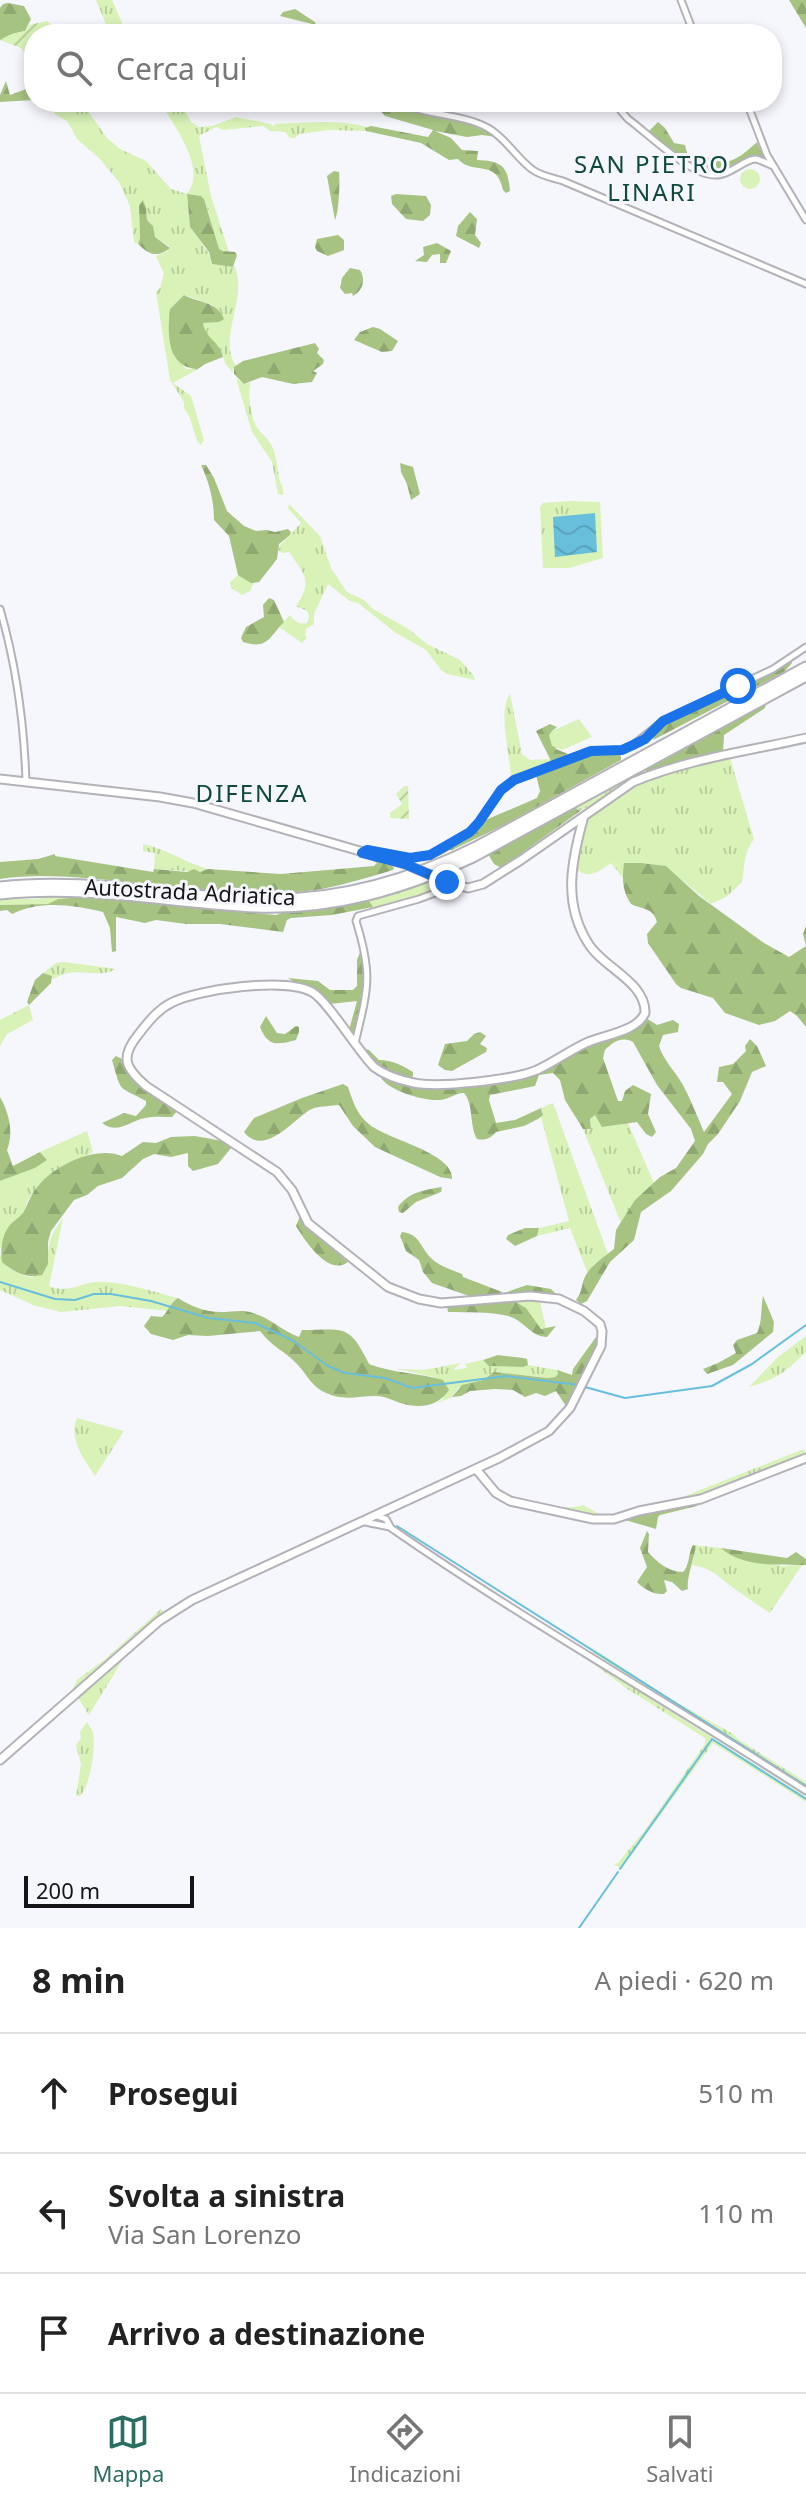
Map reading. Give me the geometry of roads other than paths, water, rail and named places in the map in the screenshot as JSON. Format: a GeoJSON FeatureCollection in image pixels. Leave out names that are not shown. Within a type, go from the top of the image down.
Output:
{"type":"FeatureCollection","features":[{"type":"Feature","properties":{"kind":"highway","name":"Autostrada Adriatica"},"geometry":{"type":"LineString","coordinates":[[0,887],[87,885],[272,899],[336,894],[384,884],[428,869],[478,846],[806,667]]}},
{"type":"Feature","properties":{"kind":"highway","name":"Autostrada Adriatica"},"geometry":{"type":"LineString","coordinates":[[0,894],[75,892],[270,907],[328,903],[388,891],[425,879],[473,857],[806,676]]}},
{"type":"Feature","properties":{"kind":"street"},"geometry":{"type":"LineString","coordinates":[[681,0],[690,24]]}},
{"type":"Feature","properties":{"kind":"street"},"geometry":{"type":"LineString","coordinates":[[432,112],[469,120],[489,129],[506,141],[535,172],[806,284]]}},
{"type":"Feature","properties":{"kind":"street"},"geometry":{"type":"LineString","coordinates":[[622,112],[690,168],[715,175],[738,169],[749,160],[756,159],[773,166]]}},
{"type":"Feature","properties":{"kind":"street"},"geometry":{"type":"LineString","coordinates":[[749,112],[773,166],[806,220]]}},
{"type":"Feature","properties":{"kind":"street"},"geometry":{"type":"LineString","coordinates":[[0,609],[18,700],[26,781]]}},
{"type":"Feature","properties":{"kind":"street"},"geometry":{"type":"LineString","coordinates":[[362,853],[367,850],[418,858],[441,850],[470,832],[501,790],[514,780],[591,751],[622,750],[633,745],[645,739],[663,721],[773,669],[806,647]]}},
{"type":"Feature","properties":{"kind":"street"},"geometry":{"type":"LineString","coordinates":[[0,779],[193,803],[405,864],[468,888],[483,884],[646,776],[806,738]]}},
{"type":"Feature","properties":{"kind":"street"},"geometry":{"type":"LineString","coordinates":[[0,1760],[159,1621],[192,1600],[476,1469],[549,1431],[570,1408],[601,1346],[602,1331],[594,1318],[575,1305],[551,1298],[530,1296],[441,1303],[419,1299],[388,1287],[308,1223],[292,1190],[277,1172],[146,1086],[130,1070],[127,1054],[128,1047],[154,1015],[172,1002],[192,995],[262,985],[314,992],[354,1045],[383,1074],[415,1083],[499,1078],[536,1070],[587,1042],[641,1021],[645,1005],[641,996],[594,952],[581,930],[574,906],[570,882],[572,862],[584,816]]}},
{"type":"Feature","properties":{"kind":"street"},"geometry":{"type":"LineString","coordinates":[[354,1045],[368,990],[368,965],[356,921],[358,916],[419,899],[451,884]]}},
{"type":"Feature","properties":{"kind":"street"},"geometry":{"type":"LineString","coordinates":[[476,1469],[496,1493],[510,1501],[593,1519],[614,1519],[701,1499],[806,1458]]}},
{"type":"Feature","properties":{"kind":"street"},"geometry":{"type":"LineString","coordinates":[[388,1526],[392,1507]]}},
{"type":"Feature","properties":{"kind":"street"},"geometry":{"type":"LineString","coordinates":[[375,1515],[376,1519],[446,1566],[806,1791]]}},
{"type":"Feature","properties":{"kind":"street"},"geometry":{"type":"LineString","coordinates":[[359,1522],[388,1526]]}},
{"type":"Feature","properties":{"kind":"water"},"geometry":{"type":"Polygon","coordinates":[[[595,513],[597,552],[555,557],[553,517],[595,513]]]}},
{"type":"Feature","properties":{"kind":"waterway"},"geometry":{"type":"LineString","coordinates":[[0,1282],[55,1299],[75,1300],[94,1294],[111,1294],[151,1301],[208,1318],[255,1323],[292,1340],[328,1366],[345,1373],[385,1378],[412,1388],[506,1376],[579,1385]]}},
{"type":"Feature","properties":{"kind":"waterway"},"geometry":{"type":"LineString","coordinates":[[585,1387],[625,1398],[712,1386],[752,1364],[806,1325]]}},
{"type":"Feature","properties":{"kind":"waterway"},"geometry":{"type":"LineString","coordinates":[[397,1526],[806,1786]]}},
{"type":"Feature","properties":{"kind":"waterway"},"geometry":{"type":"LineString","coordinates":[[620,1869],[712,1739],[806,1799]]}},
{"type":"Feature","properties":{"kind":"waterway"},"geometry":{"type":"LineString","coordinates":[[579,1928],[618,1872]]}},
{"type":"Feature","properties":{"kind":"district","name":"SAN PIETRO LINARI"},"geometry":{"type":"Point","coordinates":[652,177]}},
{"type":"Feature","properties":{"kind":"district","name":"DIFENZA"},"geometry":{"type":"Point","coordinates":[252,792]}}]}
